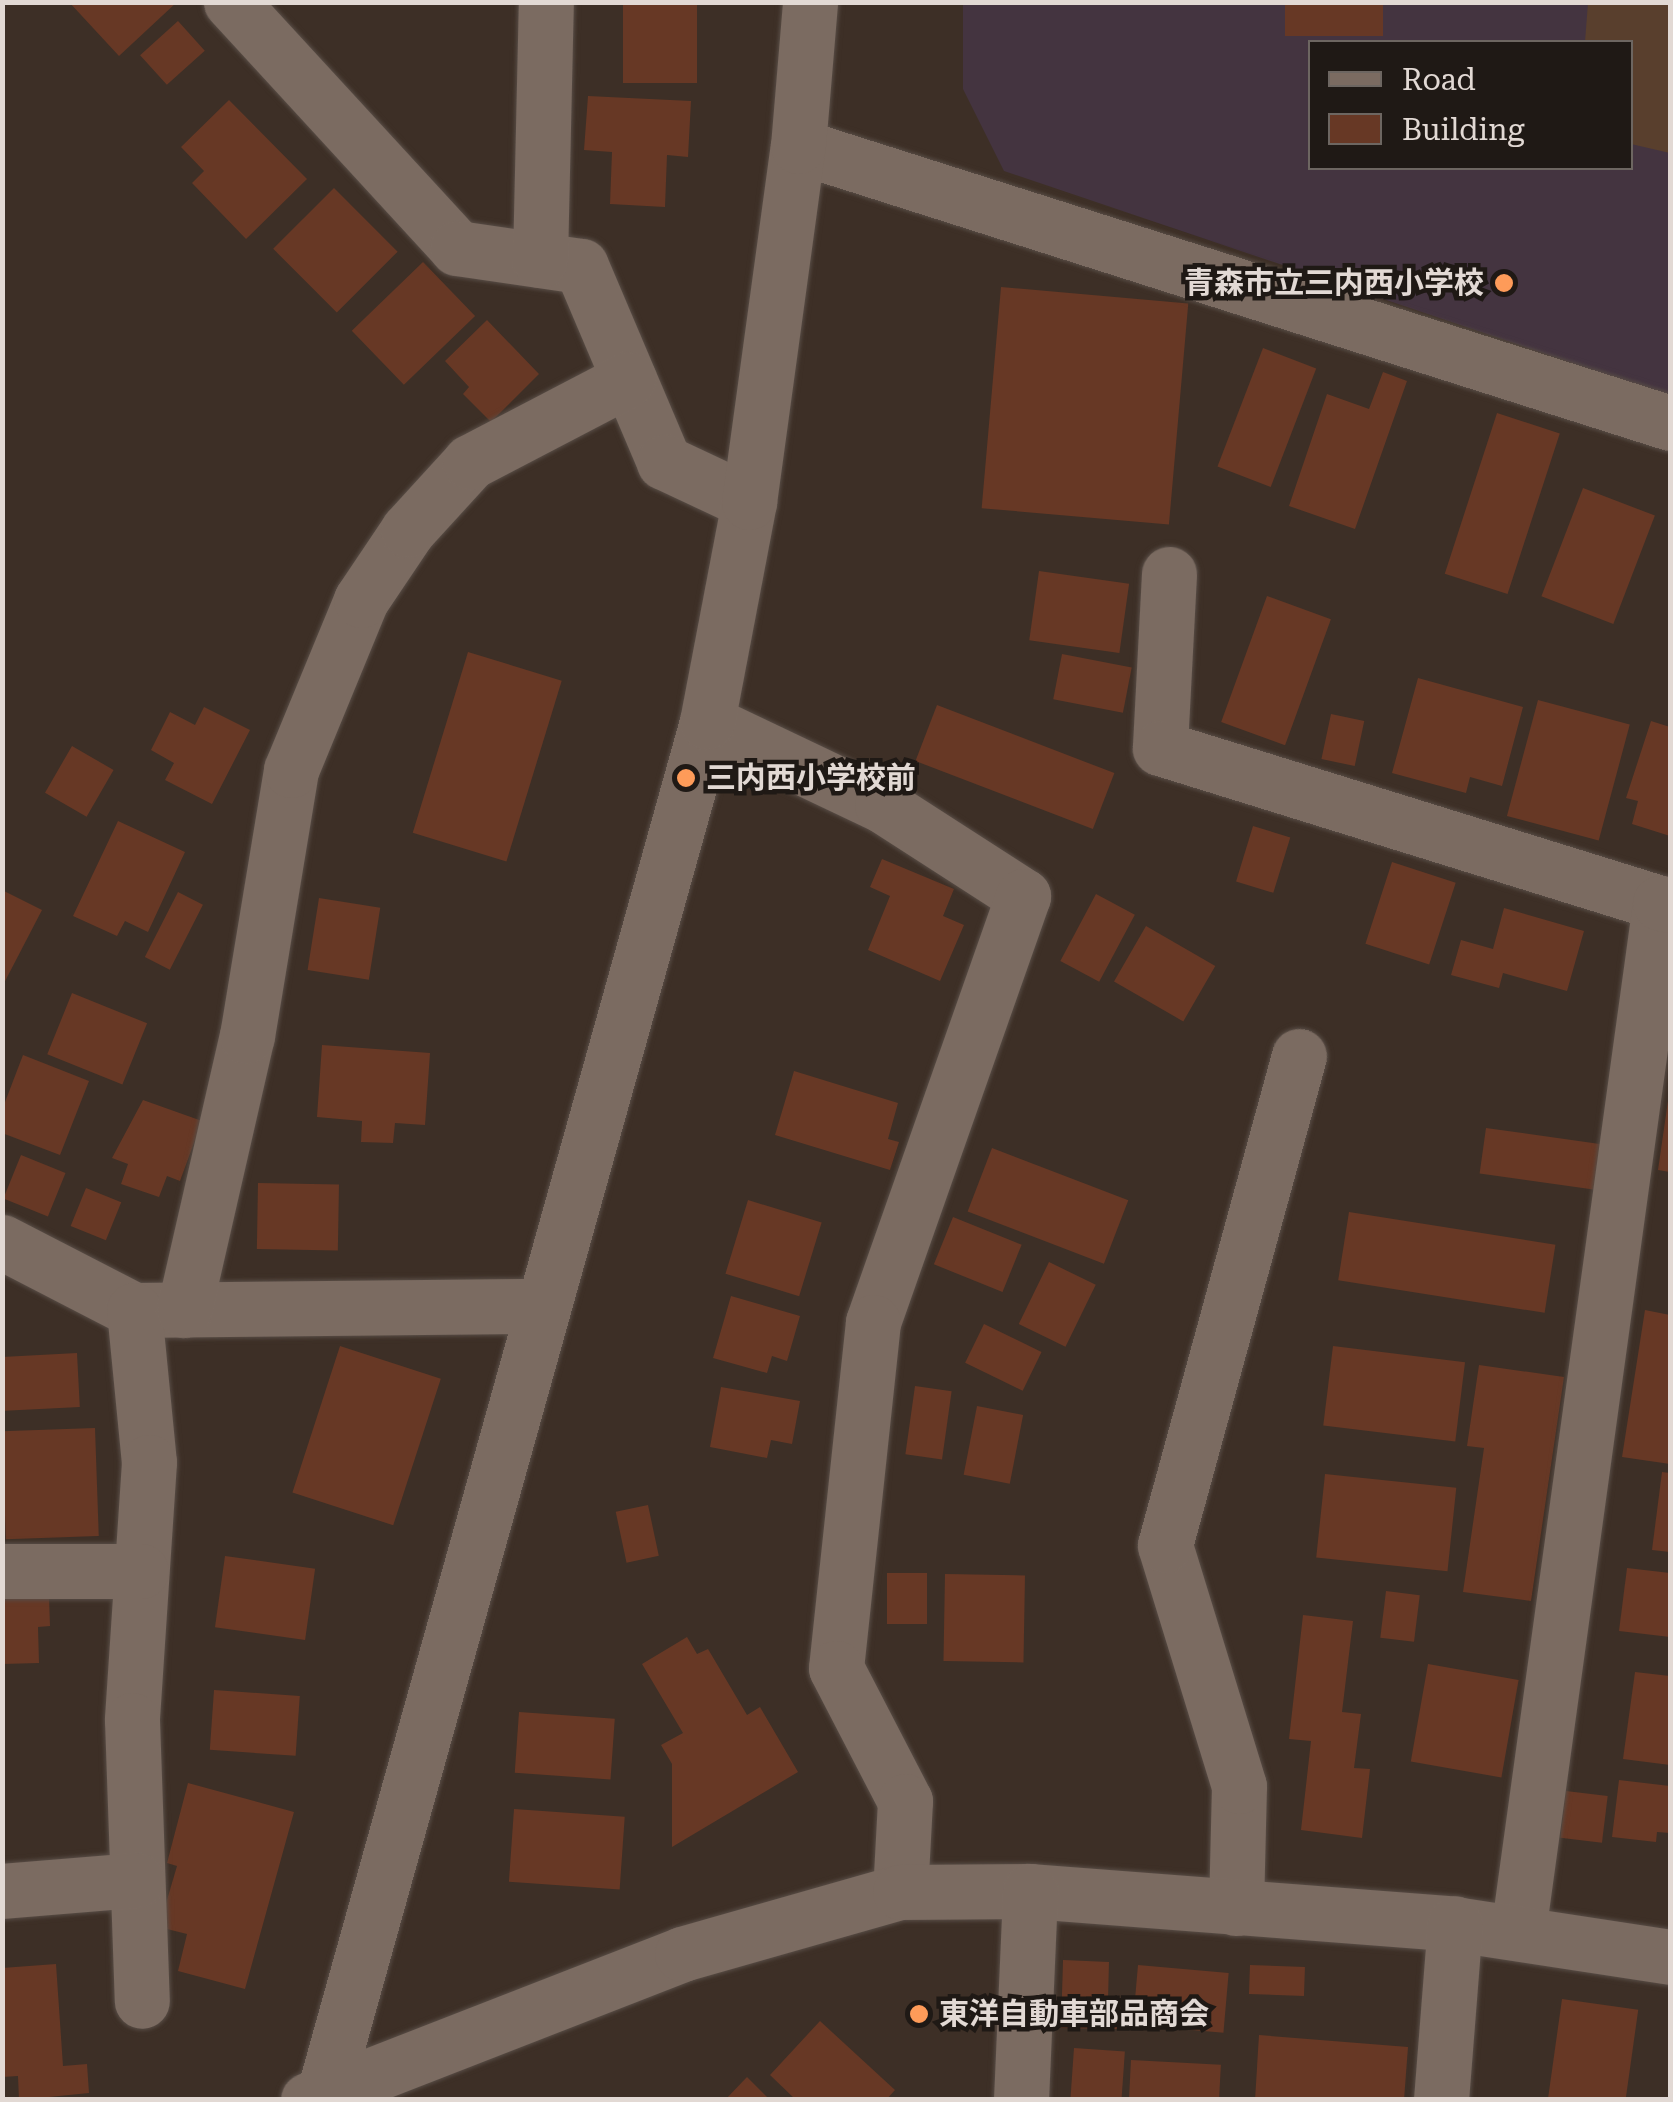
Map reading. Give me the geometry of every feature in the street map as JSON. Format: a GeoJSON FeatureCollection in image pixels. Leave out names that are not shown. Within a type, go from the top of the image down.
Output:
{"type":"FeatureCollection","features":[{"type":"Feature","properties":{"kind":"street"},"geometry":{"type":"LineString","coordinates":[[540,260],[546,2]]}},
{"type":"Feature","properties":{"kind":"street"},"geometry":{"type":"LineString","coordinates":[[318,2096],[708,722],[749,502],[798,146],[810,2]]}},
{"type":"Feature","properties":{"kind":"street"},"geometry":{"type":"LineString","coordinates":[[252,14],[458,248],[582,266],[664,462],[749,502]]}},
{"type":"Feature","properties":{"kind":"street"},"geometry":{"type":"LineString","coordinates":[[798,146],[1670,422]]}},
{"type":"Feature","properties":{"kind":"street"},"geometry":{"type":"LineString","coordinates":[[142,2001],[132,1720],[159,1310],[247,1036],[291,770],[361,600],[408,530],[470,462],[629,379]]}},
{"type":"Feature","properties":{"kind":"street"},"geometry":{"type":"LineString","coordinates":[[1169,574],[1160,748],[1666,904],[1518,1932]]}},
{"type":"Feature","properties":{"kind":"street"},"geometry":{"type":"LineString","coordinates":[[708,722],[882,805],[1023,896],[873,1322],[836,1668],[904,1801],[900,1892]]}},
{"type":"Feature","properties":{"kind":"street"},"geometry":{"type":"LineString","coordinates":[[1236,1908],[1239,1786],[1165,1546],[1300,1056]]}},
{"type":"Feature","properties":{"kind":"street"},"geometry":{"type":"LineString","coordinates":[[2,1242],[159,1310],[543,1306]]}},
{"type":"Feature","properties":{"kind":"street"},"geometry":{"type":"LineString","coordinates":[[2,1572],[142,1570]]}},
{"type":"Feature","properties":{"kind":"street"},"geometry":{"type":"LineString","coordinates":[[2,1891],[138,1880]]}},
{"type":"Feature","properties":{"kind":"street"},"geometry":{"type":"LineString","coordinates":[[318,2096],[682,1954],[900,1892],[1030,1891],[1454,1924],[1670,1957]]}},
{"type":"Feature","properties":{"kind":"street"},"geometry":{"type":"LineString","coordinates":[[1021,2100],[1030,1891]]}},
{"type":"Feature","properties":{"kind":"street"},"geometry":{"type":"LineString","coordinates":[[1441,2100],[1454,1924]]}},
{"type":"Feature","properties":{"kind":"shaded area","name":"青森市立三内西小学校"},"geometry":{"type":"Polygon","coordinates":[[[963,3],[1670,3],[1670,396],[1004,171],[963,89],[963,3]]]}},
{"type":"Feature","properties":{"kind":"shaded area"},"geometry":{"type":"Polygon","coordinates":[[[1588,3],[1670,3],[1670,153],[1633,144],[1633,40],[1585,40],[1588,3]]]}},
{"type":"Feature","properties":{"kind":"building"},"geometry":{"type":"Polygon","coordinates":[[[69,2],[177,2],[119,56],[69,2]]]}},
{"type":"Feature","properties":{"kind":"building"},"geometry":{"type":"Polygon","coordinates":[[[623,2],[697,2],[697,83],[623,83],[623,2]]]}},
{"type":"Feature","properties":{"kind":"building"},"geometry":{"type":"Polygon","coordinates":[[[1285,2],[1383,2],[1383,36],[1285,36],[1285,2]]]}},
{"type":"Feature","properties":{"kind":"building"},"geometry":{"type":"Polygon","coordinates":[[[178,21],[205,51],[167,85],[140,55],[178,21]]]}},
{"type":"Feature","properties":{"kind":"building"},"geometry":{"type":"Polygon","coordinates":[[[588,96],[691,101],[688,157],[667,155],[665,207],[610,204],[612,152],[584,150],[588,96]]]}},
{"type":"Feature","properties":{"kind":"building"},"geometry":{"type":"Polygon","coordinates":[[[229,100],[307,179],[246,239],[192,183],[204,171],[181,147],[229,100]]]}},
{"type":"Feature","properties":{"kind":"building"},"geometry":{"type":"Polygon","coordinates":[[[334,188],[398,252],[337,312],[273,249],[334,188]]]}},
{"type":"Feature","properties":{"kind":"building"},"geometry":{"type":"Polygon","coordinates":[[[423,262],[475,316],[404,385],[352,331],[423,262]]]}},
{"type":"Feature","properties":{"kind":"building"},"geometry":{"type":"Polygon","coordinates":[[[1001,287],[1188,303],[1169,525],[982,508],[1001,287]]]}},
{"type":"Feature","properties":{"kind":"building"},"geometry":{"type":"Polygon","coordinates":[[[487,320],[539,374],[491,422],[463,394],[469,387],[445,361],[487,320]]]}},
{"type":"Feature","properties":{"kind":"building"},"geometry":{"type":"Polygon","coordinates":[[[1263,348],[1316,368],[1271,487],[1217,467],[1263,348]]]}},
{"type":"Feature","properties":{"kind":"building"},"geometry":{"type":"Polygon","coordinates":[[[1383,372],[1407,381],[1355,529],[1289,506],[1327,394],[1369,409],[1383,372]]]}},
{"type":"Feature","properties":{"kind":"building"},"geometry":{"type":"Polygon","coordinates":[[[1497,413],[1560,433],[1508,594],[1445,574],[1497,413]]]}},
{"type":"Feature","properties":{"kind":"building"},"geometry":{"type":"Polygon","coordinates":[[[1583,488],[1655,516],[1613,624],[1541,596],[1583,488]]]}},
{"type":"Feature","properties":{"kind":"building"},"geometry":{"type":"Polygon","coordinates":[[[1039,571],[1129,584],[1119,653],[1029,640],[1039,571]]]}},
{"type":"Feature","properties":{"kind":"building"},"geometry":{"type":"Polygon","coordinates":[[[1267,596],[1331,619],[1285,745],[1221,722],[1267,596]]]}},
{"type":"Feature","properties":{"kind":"building"},"geometry":{"type":"Polygon","coordinates":[[[468,652],[562,681],[506,861],[413,833],[468,652]]]}},
{"type":"Feature","properties":{"kind":"building"},"geometry":{"type":"Polygon","coordinates":[[[1062,654],[1132,668],[1123,713],[1053,699],[1062,654]]]}},
{"type":"Feature","properties":{"kind":"building"},"geometry":{"type":"Polygon","coordinates":[[[1418,678],[1523,707],[1502,786],[1470,777],[1466,793],[1392,773],[1418,678]]]}},
{"type":"Feature","properties":{"kind":"building"},"geometry":{"type":"Polygon","coordinates":[[[1538,700],[1630,725],[1599,840],[1507,816],[1538,700]]]}},
{"type":"Feature","properties":{"kind":"building"},"geometry":{"type":"Polygon","coordinates":[[[937,705],[1114,773],[1093,829],[915,761],[937,705]]]}},
{"type":"Feature","properties":{"kind":"building"},"geometry":{"type":"Polygon","coordinates":[[[204,707],[250,730],[212,804],[165,780],[174,763],[151,750],[170,712],[195,725],[204,707]]]}},
{"type":"Feature","properties":{"kind":"building"},"geometry":{"type":"Polygon","coordinates":[[[1331,714],[1364,721],[1355,766],[1321,759],[1331,714]]]}},
{"type":"Feature","properties":{"kind":"building"},"geometry":{"type":"Polygon","coordinates":[[[1651,721],[1670,727],[1670,836],[1632,824],[1638,801],[1626,798],[1651,721]]]}},
{"type":"Feature","properties":{"kind":"building"},"geometry":{"type":"Polygon","coordinates":[[[72,746],[114,770],[87,817],[45,793],[72,746]]]}},
{"type":"Feature","properties":{"kind":"building"},"geometry":{"type":"Polygon","coordinates":[[[118,821],[185,852],[148,932],[125,921],[117,936],[73,916],[118,821]]]}},
{"type":"Feature","properties":{"kind":"building"},"geometry":{"type":"Polygon","coordinates":[[[1253,826],[1290,837],[1273,893],[1236,881],[1253,826]]]}},
{"type":"Feature","properties":{"kind":"building"},"geometry":{"type":"Polygon","coordinates":[[[882,859],[954,889],[943,916],[964,925],[940,981],[868,950],[890,896],[870,887],[882,859]]]}},
{"type":"Feature","properties":{"kind":"building"},"geometry":{"type":"Polygon","coordinates":[[[1392,862],[1456,883],[1429,964],[1365,944],[1392,862]]]}},
{"type":"Feature","properties":{"kind":"building"},"geometry":{"type":"Polygon","coordinates":[[[2,890],[42,910],[2,987],[2,890]]]}},
{"type":"Feature","properties":{"kind":"building"},"geometry":{"type":"Polygon","coordinates":[[[178,892],[203,905],[170,970],[145,957],[178,892]]]}},
{"type":"Feature","properties":{"kind":"building"},"geometry":{"type":"Polygon","coordinates":[[[1096,894],[1135,915],[1099,982],[1060,961],[1096,894]]]}},
{"type":"Feature","properties":{"kind":"building"},"geometry":{"type":"Polygon","coordinates":[[[319,898],[380,908],[369,980],[308,970],[319,898]]]}},
{"type":"Feature","properties":{"kind":"building"},"geometry":{"type":"Polygon","coordinates":[[[1504,908],[1584,931],[1567,991],[1503,973],[1499,988],[1451,975],[1461,940],[1493,949],[1504,908]]]}},
{"type":"Feature","properties":{"kind":"building"},"geometry":{"type":"Polygon","coordinates":[[[1146,926],[1215,966],[1183,1021],[1114,981],[1146,926]]]}},
{"type":"Feature","properties":{"kind":"building"},"geometry":{"type":"Polygon","coordinates":[[[72,993],[147,1023],[122,1085],[47,1054],[72,993]]]}},
{"type":"Feature","properties":{"kind":"building"},"geometry":{"type":"Polygon","coordinates":[[[322,1045],[430,1053],[425,1125],[395,1123],[393,1143],[361,1142],[362,1121],[317,1117],[322,1045]]]}},
{"type":"Feature","properties":{"kind":"building"},"geometry":{"type":"Polygon","coordinates":[[[23,1055],[89,1081],[60,1155],[2,1133],[2,1110],[23,1055]]]}},
{"type":"Feature","properties":{"kind":"building"},"geometry":{"type":"Polygon","coordinates":[[[794,1071],[898,1103],[888,1139],[899,1142],[890,1170],[775,1135],[794,1071]]]}},
{"type":"Feature","properties":{"kind":"building"},"geometry":{"type":"Polygon","coordinates":[[[143,1100],[202,1121],[180,1181],[167,1176],[159,1197],[121,1184],[128,1164],[112,1158],[143,1100]]]}},
{"type":"Feature","properties":{"kind":"building"},"geometry":{"type":"Polygon","coordinates":[[[1670,1101],[1670,1172],[1658,1170],[1670,1101]]]}},
{"type":"Feature","properties":{"kind":"building"},"geometry":{"type":"Polygon","coordinates":[[[1486,1128],[1607,1145],[1600,1191],[1480,1174],[1486,1128]]]}},
{"type":"Feature","properties":{"kind":"building"},"geometry":{"type":"Polygon","coordinates":[[[992,1148],[1128,1200],[1104,1264],[968,1211],[992,1148]]]}},
{"type":"Feature","properties":{"kind":"building"},"geometry":{"type":"Polygon","coordinates":[[[21,1155],[66,1173],[48,1217],[3,1199],[21,1155]]]}},
{"type":"Feature","properties":{"kind":"building"},"geometry":{"type":"Polygon","coordinates":[[[258,1183],[339,1184],[338,1250],[257,1249],[258,1183]]]}},
{"type":"Feature","properties":{"kind":"building"},"geometry":{"type":"Polygon","coordinates":[[[86,1188],[121,1202],[106,1240],[71,1226],[86,1188]]]}},
{"type":"Feature","properties":{"kind":"building"},"geometry":{"type":"Polygon","coordinates":[[[748,1200],[822,1223],[799,1296],[725,1274],[748,1200]]]}},
{"type":"Feature","properties":{"kind":"building"},"geometry":{"type":"Polygon","coordinates":[[[1349,1212],[1555,1245],[1545,1313],[1338,1280],[1349,1212]]]}},
{"type":"Feature","properties":{"kind":"building"},"geometry":{"type":"Polygon","coordinates":[[[953,1217],[1022,1245],[1003,1292],[934,1264],[953,1217]]]}},
{"type":"Feature","properties":{"kind":"building"},"geometry":{"type":"Polygon","coordinates":[[[1049,1262],[1096,1285],[1065,1347],[1019,1324],[1049,1262]]]}},
{"type":"Feature","properties":{"kind":"building"},"geometry":{"type":"Polygon","coordinates":[[[731,1296],[800,1316],[787,1361],[772,1356],[767,1373],[713,1358],[731,1296]]]}},
{"type":"Feature","properties":{"kind":"building"},"geometry":{"type":"Polygon","coordinates":[[[1645,1310],[1670,1315],[1670,1464],[1622,1457],[1645,1310]]]}},
{"type":"Feature","properties":{"kind":"building"},"geometry":{"type":"Polygon","coordinates":[[[984,1324],[1042,1352],[1023,1391],[965,1363],[984,1324]]]}},
{"type":"Feature","properties":{"kind":"building"},"geometry":{"type":"Polygon","coordinates":[[[340,1346],[441,1379],[393,1525],[292,1492],[340,1346]]]}},
{"type":"Feature","properties":{"kind":"building"},"geometry":{"type":"Polygon","coordinates":[[[1333,1346],[1465,1362],[1455,1442],[1323,1425],[1333,1346]]]}},
{"type":"Feature","properties":{"kind":"building"},"geometry":{"type":"Polygon","coordinates":[[[77,1353],[80,1407],[5,1411],[2,1357],[77,1353]]]}},
{"type":"Feature","properties":{"kind":"building"},"geometry":{"type":"Polygon","coordinates":[[[1479,1365],[1564,1377],[1531,1601],[1463,1592],[1484,1448],[1467,1446],[1479,1365]]]}},
{"type":"Feature","properties":{"kind":"building"},"geometry":{"type":"Polygon","coordinates":[[[915,1386],[952,1391],[942,1459],[905,1454],[915,1386]]]}},
{"type":"Feature","properties":{"kind":"building"},"geometry":{"type":"Polygon","coordinates":[[[721,1387],[800,1401],[792,1444],[771,1440],[767,1458],[710,1447],[721,1387]]]}},
{"type":"Feature","properties":{"kind":"building"},"geometry":{"type":"Polygon","coordinates":[[[977,1406],[1023,1415],[1010,1484],[964,1475],[977,1406]]]}},
{"type":"Feature","properties":{"kind":"building"},"geometry":{"type":"Polygon","coordinates":[[[95,1428],[99,1536],[6,1539],[2,1431],[95,1428]]]}},
{"type":"Feature","properties":{"kind":"building"},"geometry":{"type":"Polygon","coordinates":[[[1662,1472],[1670,1473],[1670,1552],[1652,1550],[1662,1472]]]}},
{"type":"Feature","properties":{"kind":"building"},"geometry":{"type":"Polygon","coordinates":[[[1325,1474],[1456,1488],[1447,1571],[1316,1558],[1325,1474]]]}},
{"type":"Feature","properties":{"kind":"building"},"geometry":{"type":"Polygon","coordinates":[[[648,1505],[659,1556],[627,1563],[616,1512],[648,1505]]]}},
{"type":"Feature","properties":{"kind":"building"},"geometry":{"type":"Polygon","coordinates":[[[225,1556],[315,1569],[305,1640],[215,1627],[225,1556]]]}},
{"type":"Feature","properties":{"kind":"building"},"geometry":{"type":"Polygon","coordinates":[[[1627,1568],[1670,1573],[1670,1637],[1619,1631],[1627,1568]]]}},
{"type":"Feature","properties":{"kind":"building"},"geometry":{"type":"Polygon","coordinates":[[[887,1573],[927,1573],[927,1624],[887,1624],[887,1573]]]}},
{"type":"Feature","properties":{"kind":"building"},"geometry":{"type":"Polygon","coordinates":[[[945,1574],[1025,1575],[1023,1662],[943,1661],[945,1574]]]}},
{"type":"Feature","properties":{"kind":"building"},"geometry":{"type":"Polygon","coordinates":[[[1386,1591],[1420,1595],[1414,1642],[1380,1638],[1386,1591]]]}},
{"type":"Feature","properties":{"kind":"building"},"geometry":{"type":"Polygon","coordinates":[[[49,1596],[50,1626],[38,1627],[39,1663],[2,1664],[2,1598],[49,1596]]]}},
{"type":"Feature","properties":{"kind":"building"},"geometry":{"type":"Polygon","coordinates":[[[1303,1615],[1353,1621],[1342,1712],[1361,1714],[1354,1768],[1370,1769],[1362,1838],[1301,1830],[1311,1741],[1289,1739],[1303,1615]]]}},
{"type":"Feature","properties":{"kind":"building"},"geometry":{"type":"Polygon","coordinates":[[[687,1637],[697,1654],[708,1649],[747,1715],[760,1707],[798,1772],[672,1847],[672,1764],[661,1745],[683,1733],[642,1664],[687,1637]]]}},
{"type":"Feature","properties":{"kind":"building"},"geometry":{"type":"Polygon","coordinates":[[[1428,1664],[1519,1680],[1501,1777],[1411,1761],[1428,1664]]]}},
{"type":"Feature","properties":{"kind":"building"},"geometry":{"type":"Polygon","coordinates":[[[1635,1672],[1670,1676],[1670,1765],[1623,1759],[1635,1672]]]}},
{"type":"Feature","properties":{"kind":"building"},"geometry":{"type":"Polygon","coordinates":[[[214,1690],[300,1696],[296,1756],[210,1750],[214,1690]]]}},
{"type":"Feature","properties":{"kind":"building"},"geometry":{"type":"Polygon","coordinates":[[[519,1712],[615,1719],[611,1780],[515,1773],[519,1712]]]}},
{"type":"Feature","properties":{"kind":"building"},"geometry":{"type":"Polygon","coordinates":[[[1619,1780],[1670,1786],[1670,1833],[1657,1832],[1656,1842],[1612,1837],[1619,1780]]]}},
{"type":"Feature","properties":{"kind":"building"},"geometry":{"type":"Polygon","coordinates":[[[188,1783],[294,1812],[245,1989],[178,1971],[187,1934],[159,1927],[177,1866],[167,1863],[188,1783]]]}},
{"type":"Feature","properties":{"kind":"building"},"geometry":{"type":"Polygon","coordinates":[[[1566,1791],[1608,1796],[1602,1843],[1560,1838],[1566,1791]]]}},
{"type":"Feature","properties":{"kind":"building"},"geometry":{"type":"Polygon","coordinates":[[[514,1809],[625,1817],[620,1890],[509,1882],[514,1809]]]}},
{"type":"Feature","properties":{"kind":"building"},"geometry":{"type":"Polygon","coordinates":[[[1063,1960],[1109,1962],[1108,2000],[1120,2000],[1119,2029],[1061,2028],[1063,1960]]]}},
{"type":"Feature","properties":{"kind":"building"},"geometry":{"type":"Polygon","coordinates":[[[56,1964],[63,2066],[87,2064],[89,2093],[19,2100],[18,2076],[2,2077],[2,1968],[56,1964]]]}},
{"type":"Feature","properties":{"kind":"building"},"geometry":{"type":"Polygon","coordinates":[[[1138,1965],[1229,1973],[1223,2033],[1133,2025],[1138,1965]]]}},
{"type":"Feature","properties":{"kind":"building"},"geometry":{"type":"Polygon","coordinates":[[[1250,1965],[1305,1967],[1304,1996],[1249,1994],[1250,1965]]]}},
{"type":"Feature","properties":{"kind":"building"},"geometry":{"type":"Polygon","coordinates":[[[1562,1999],[1638,2010],[1626,2100],[1548,2100],[1562,1999]]]}},
{"type":"Feature","properties":{"kind":"building"},"geometry":{"type":"Polygon","coordinates":[[[820,2021],[895,2090],[886,2100],[796,2100],[770,2075],[820,2021]]]}},
{"type":"Feature","properties":{"kind":"building"},"geometry":{"type":"Polygon","coordinates":[[[1259,2035],[1408,2047],[1404,2100],[1255,2100],[1259,2035]]]}},
{"type":"Feature","properties":{"kind":"building"},"geometry":{"type":"Polygon","coordinates":[[[1074,2048],[1125,2052],[1121,2100],[1070,2100],[1074,2048]]]}},
{"type":"Feature","properties":{"kind":"building"},"geometry":{"type":"Polygon","coordinates":[[[1131,2060],[1221,2065],[1219,2100],[1129,2100],[1131,2060]]]}},
{"type":"Feature","properties":{"kind":"building"},"geometry":{"type":"Polygon","coordinates":[[[747,2077],[770,2100],[725,2100],[747,2077]]]}},
{"type":"Feature","properties":{"kind":"place","name":"青森市立三内西小学校"},"geometry":{"type":"Point","coordinates":[1504,283]}},
{"type":"Feature","properties":{"kind":"place","name":"三内西小学校前"},"geometry":{"type":"Point","coordinates":[686,778]}},
{"type":"Feature","properties":{"kind":"place","name":"東洋自動車部品商会"},"geometry":{"type":"Point","coordinates":[919,2014]}}]}
